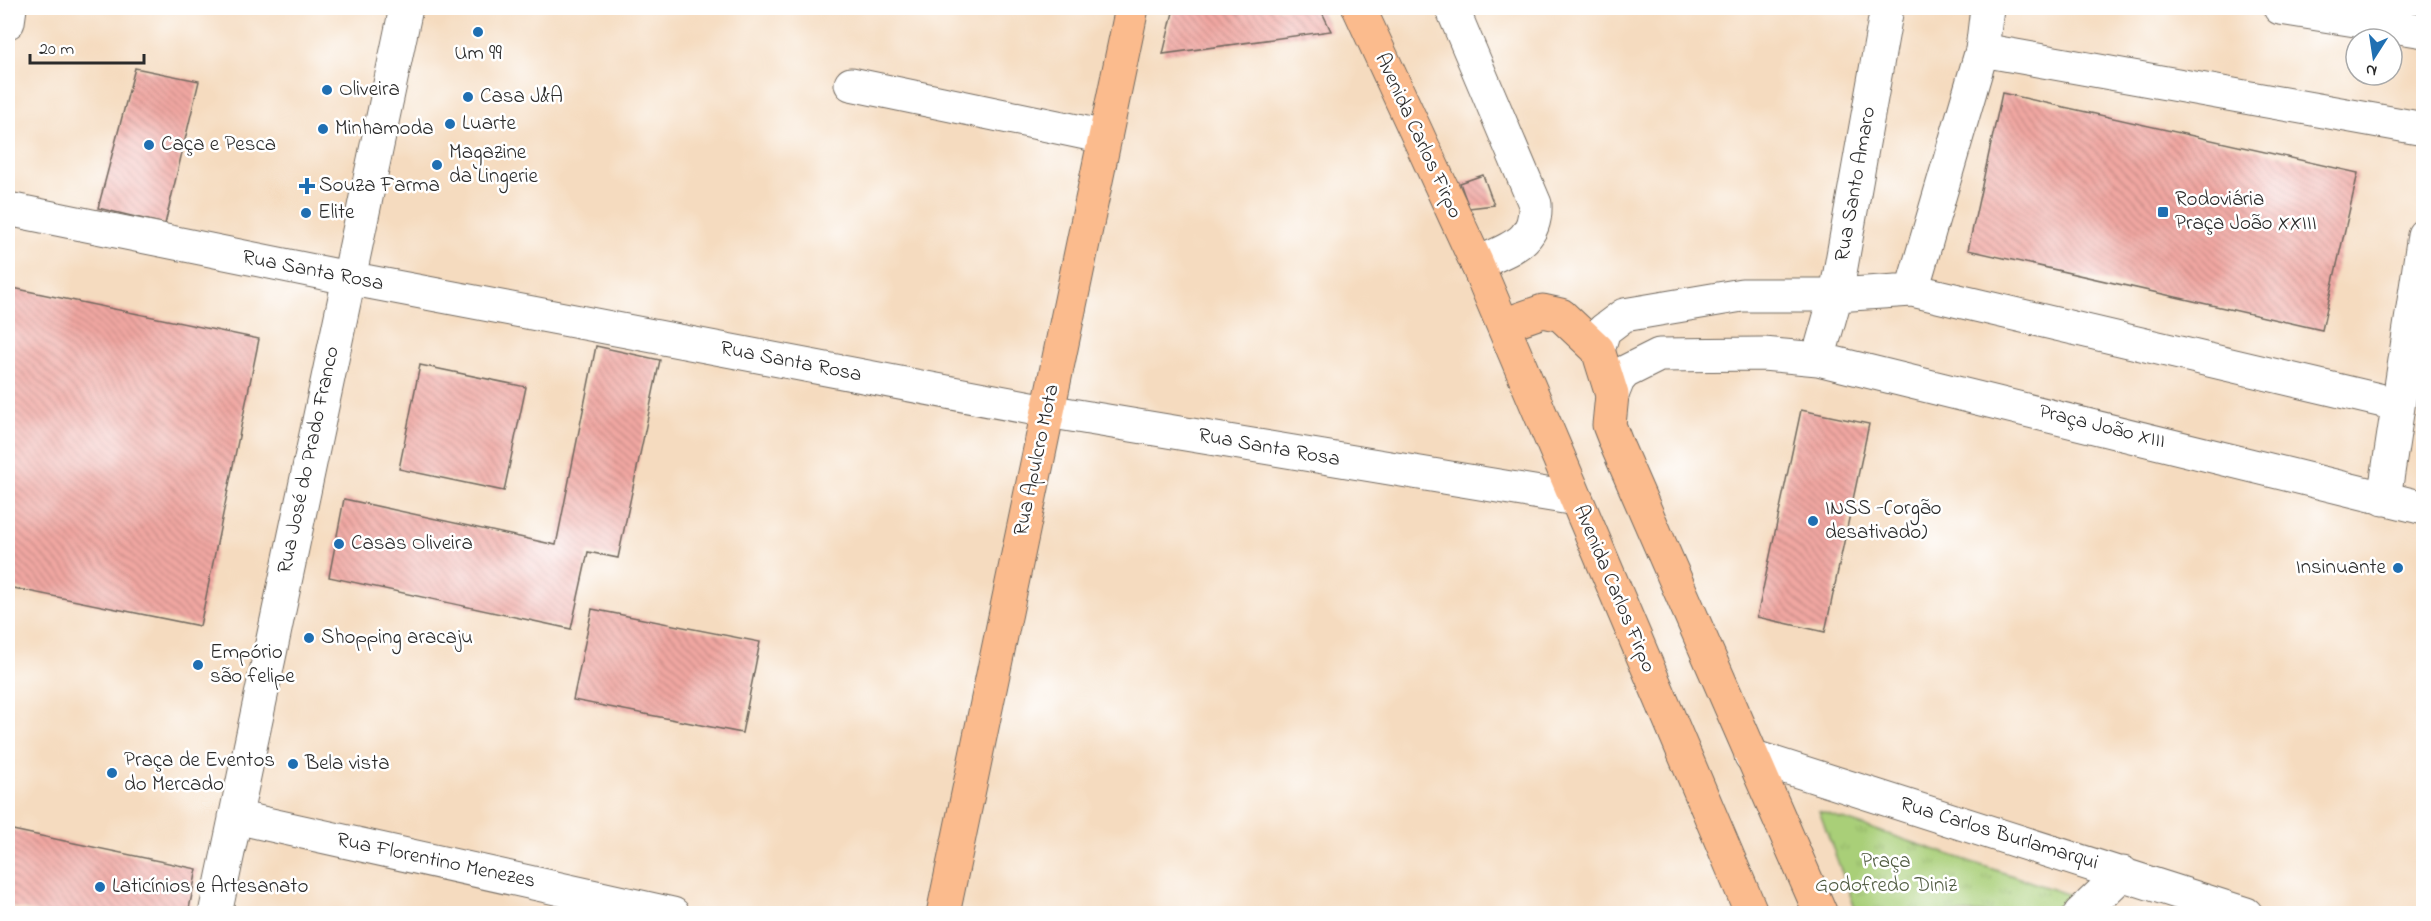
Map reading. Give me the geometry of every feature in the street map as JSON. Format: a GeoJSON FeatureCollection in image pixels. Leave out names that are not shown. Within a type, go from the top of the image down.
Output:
{"type":"FeatureCollection","features":[{"type":"Feature","properties":{"kind":"main road","name":"Rua Apulcro Mota"},"geometry":{"type":"LineString","coordinates":[[943,914],[1132,8]]}},
{"type":"Feature","properties":{"kind":"main road","name":"Avenida Carlos Firpo"},"geometry":{"type":"LineString","coordinates":[[1359,8],[1477,264],[1752,914]]}},
{"type":"Feature","properties":{"kind":"main road"},"geometry":{"type":"LineString","coordinates":[[1503,325],[1543,310],[1561,315],[1598,351],[1612,395],[1610,424],[1618,448],[1821,914]]}},
{"type":"Feature","properties":{"kind":"street"},"geometry":{"type":"LineString","coordinates":[[8,21],[10,8]]}},
{"type":"Feature","properties":{"kind":"street","name":"Rua José do Prado Franco"},"geometry":{"type":"LineString","coordinates":[[215,914],[406,8]]}},
{"type":"Feature","properties":{"kind":"street"},"geometry":{"type":"LineString","coordinates":[[1452,8],[1535,204],[1535,218],[1530,234],[1520,242],[1477,264]]}},
{"type":"Feature","properties":{"kind":"street","name":"Rua Santo Amaro"},"geometry":{"type":"LineString","coordinates":[[1818,359],[1836,295],[1887,8]]}},
{"type":"Feature","properties":{"kind":"street"},"geometry":{"type":"LineString","coordinates":[[1912,290],[1982,50],[1987,8]]}},
{"type":"Feature","properties":{"kind":"street"},"geometry":{"type":"LineString","coordinates":[[2280,8],[2424,31]]}},
{"type":"Feature","properties":{"kind":"street"},"geometry":{"type":"LineString","coordinates":[[1982,50],[2424,129]]}},
{"type":"Feature","properties":{"kind":"street"},"geometry":{"type":"LineString","coordinates":[[851,84],[1105,137]]}},
{"type":"Feature","properties":{"kind":"street","name":"Rua Santa Rosa"},"geometry":{"type":"LineString","coordinates":[[8,209],[348,278],[1047,411],[1576,499]]}},
{"type":"Feature","properties":{"kind":"street"},"geometry":{"type":"LineString","coordinates":[[2384,499],[2396,404],[2424,235]]}},
{"type":"Feature","properties":{"kind":"street"},"geometry":{"type":"LineString","coordinates":[[1598,351],[1604,330],[1624,315],[1742,295],[1836,295],[1912,290],[2396,404]]}},
{"type":"Feature","properties":{"kind":"street","name":"Praça João XIII"},"geometry":{"type":"LineString","coordinates":[[1612,395],[1618,380],[1625,372],[1659,355],[1763,354],[1818,359],[2424,508]]}},
{"type":"Feature","properties":{"kind":"street","name":"Rua Carlos Burlamarqui"},"geometry":{"type":"LineString","coordinates":[[1751,756],[2246,914]]}},
{"type":"Feature","properties":{"kind":"street","name":"Rua Florentino Menezes"},"geometry":{"type":"LineString","coordinates":[[235,816],[673,914]]}},
{"type":"Feature","properties":{"kind":"street"},"geometry":{"type":"LineString","coordinates":[[2080,914],[2123,873]]}},
{"type":"Feature","properties":{"kind":"green space","name":"Praça Godofredo Diniz"},"geometry":{"type":"Polygon","coordinates":[[[1819,811],[2070,895],[2050,913],[1857,913],[1819,811]]]}},
{"type":"Feature","properties":{"kind":"building"},"geometry":{"type":"Polygon","coordinates":[[[1174,8],[1320,8],[1331,31],[1163,54],[1174,8]]]}},
{"type":"Feature","properties":{"kind":"building","name":"Caça e Pesca"},"geometry":{"type":"Polygon","coordinates":[[[135,68],[199,81],[165,224],[98,208],[135,68]]]}},
{"type":"Feature","properties":{"kind":"building","name":"Rodoviária Praça João XXIII"},"geometry":{"type":"Polygon","coordinates":[[[2002,93],[2358,173],[2322,330],[1968,250],[2002,93]]]}},
{"type":"Feature","properties":{"kind":"building"},"geometry":{"type":"Polygon","coordinates":[[[1483,175],[1494,205],[1469,208],[1460,183],[1483,175]]]}},
{"type":"Feature","properties":{"kind":"building"},"geometry":{"type":"Polygon","coordinates":[[[8,287],[259,339],[200,626],[8,587],[8,287]]]}},
{"type":"Feature","properties":{"kind":"building"},"geometry":{"type":"Polygon","coordinates":[[[596,346],[660,360],[618,558],[588,552],[571,629],[329,577],[344,499],[556,545],[596,346]]]}},
{"type":"Feature","properties":{"kind":"building"},"geometry":{"type":"Polygon","coordinates":[[[420,365],[526,387],[504,491],[399,469],[420,365]]]}},
{"type":"Feature","properties":{"kind":"building","name":"INSS -(orgão desativado)"},"geometry":{"type":"Polygon","coordinates":[[[1801,410],[1869,424],[1825,632],[1757,617],[1801,410]]]}},
{"type":"Feature","properties":{"kind":"building"},"geometry":{"type":"Polygon","coordinates":[[[592,609],[760,642],[742,733],[573,700],[592,609]]]}},
{"type":"Feature","properties":{"kind":"building","name":"Laticínios e Artesanato"},"geometry":{"type":"Polygon","coordinates":[[[8,829],[197,869],[188,914],[44,914],[8,906],[8,829]]]}},
{"type":"Feature","properties":{"kind":"place","name":"Um 99"},"geometry":{"type":"Point","coordinates":[478,32]}},
{"type":"Feature","properties":{"kind":"place","name":"Oliveira"},"geometry":{"type":"Point","coordinates":[327,90]}},
{"type":"Feature","properties":{"kind":"place","name":"Casa J&A"},"geometry":{"type":"Point","coordinates":[468,97]}},
{"type":"Feature","properties":{"kind":"place","name":"Luarte"},"geometry":{"type":"Point","coordinates":[450,124]}},
{"type":"Feature","properties":{"kind":"place","name":"Minhamoda"},"geometry":{"type":"Point","coordinates":[323,129]}},
{"type":"Feature","properties":{"kind":"place","name":"Caça e Pesca"},"geometry":{"type":"Point","coordinates":[149,145]}},
{"type":"Feature","properties":{"kind":"place","name":"Magazine da Lingerie"},"geometry":{"type":"Point","coordinates":[437,165]}},
{"type":"Feature","properties":{"kind":"place","name":"Souza Farma"},"geometry":{"type":"Point","coordinates":[307,186]}},
{"type":"Feature","properties":{"kind":"place","name":"Rodoviária Praça João XXIII"},"geometry":{"type":"Point","coordinates":[2163,212]}},
{"type":"Feature","properties":{"kind":"place","name":"Elite"},"geometry":{"type":"Point","coordinates":[306,213]}},
{"type":"Feature","properties":{"kind":"place","name":"INSS -(orgão desativado)"},"geometry":{"type":"Point","coordinates":[1813,521]}},
{"type":"Feature","properties":{"kind":"place","name":"Casas Oliveira"},"geometry":{"type":"Point","coordinates":[339,544]}},
{"type":"Feature","properties":{"kind":"place","name":"Insinuante"},"geometry":{"type":"Point","coordinates":[2398,568]}},
{"type":"Feature","properties":{"kind":"place","name":"Shopping aracaju"},"geometry":{"type":"Point","coordinates":[309,638]}},
{"type":"Feature","properties":{"kind":"place","name":"Empório são felipe"},"geometry":{"type":"Point","coordinates":[198,665]}},
{"type":"Feature","properties":{"kind":"place","name":"Bela vista"},"geometry":{"type":"Point","coordinates":[293,764]}},
{"type":"Feature","properties":{"kind":"place","name":"Praça de Eventos do Mercado"},"geometry":{"type":"Point","coordinates":[112,773]}},
{"type":"Feature","properties":{"kind":"place","name":"Laticínios e Artesanato"},"geometry":{"type":"Point","coordinates":[100,887]}}]}
